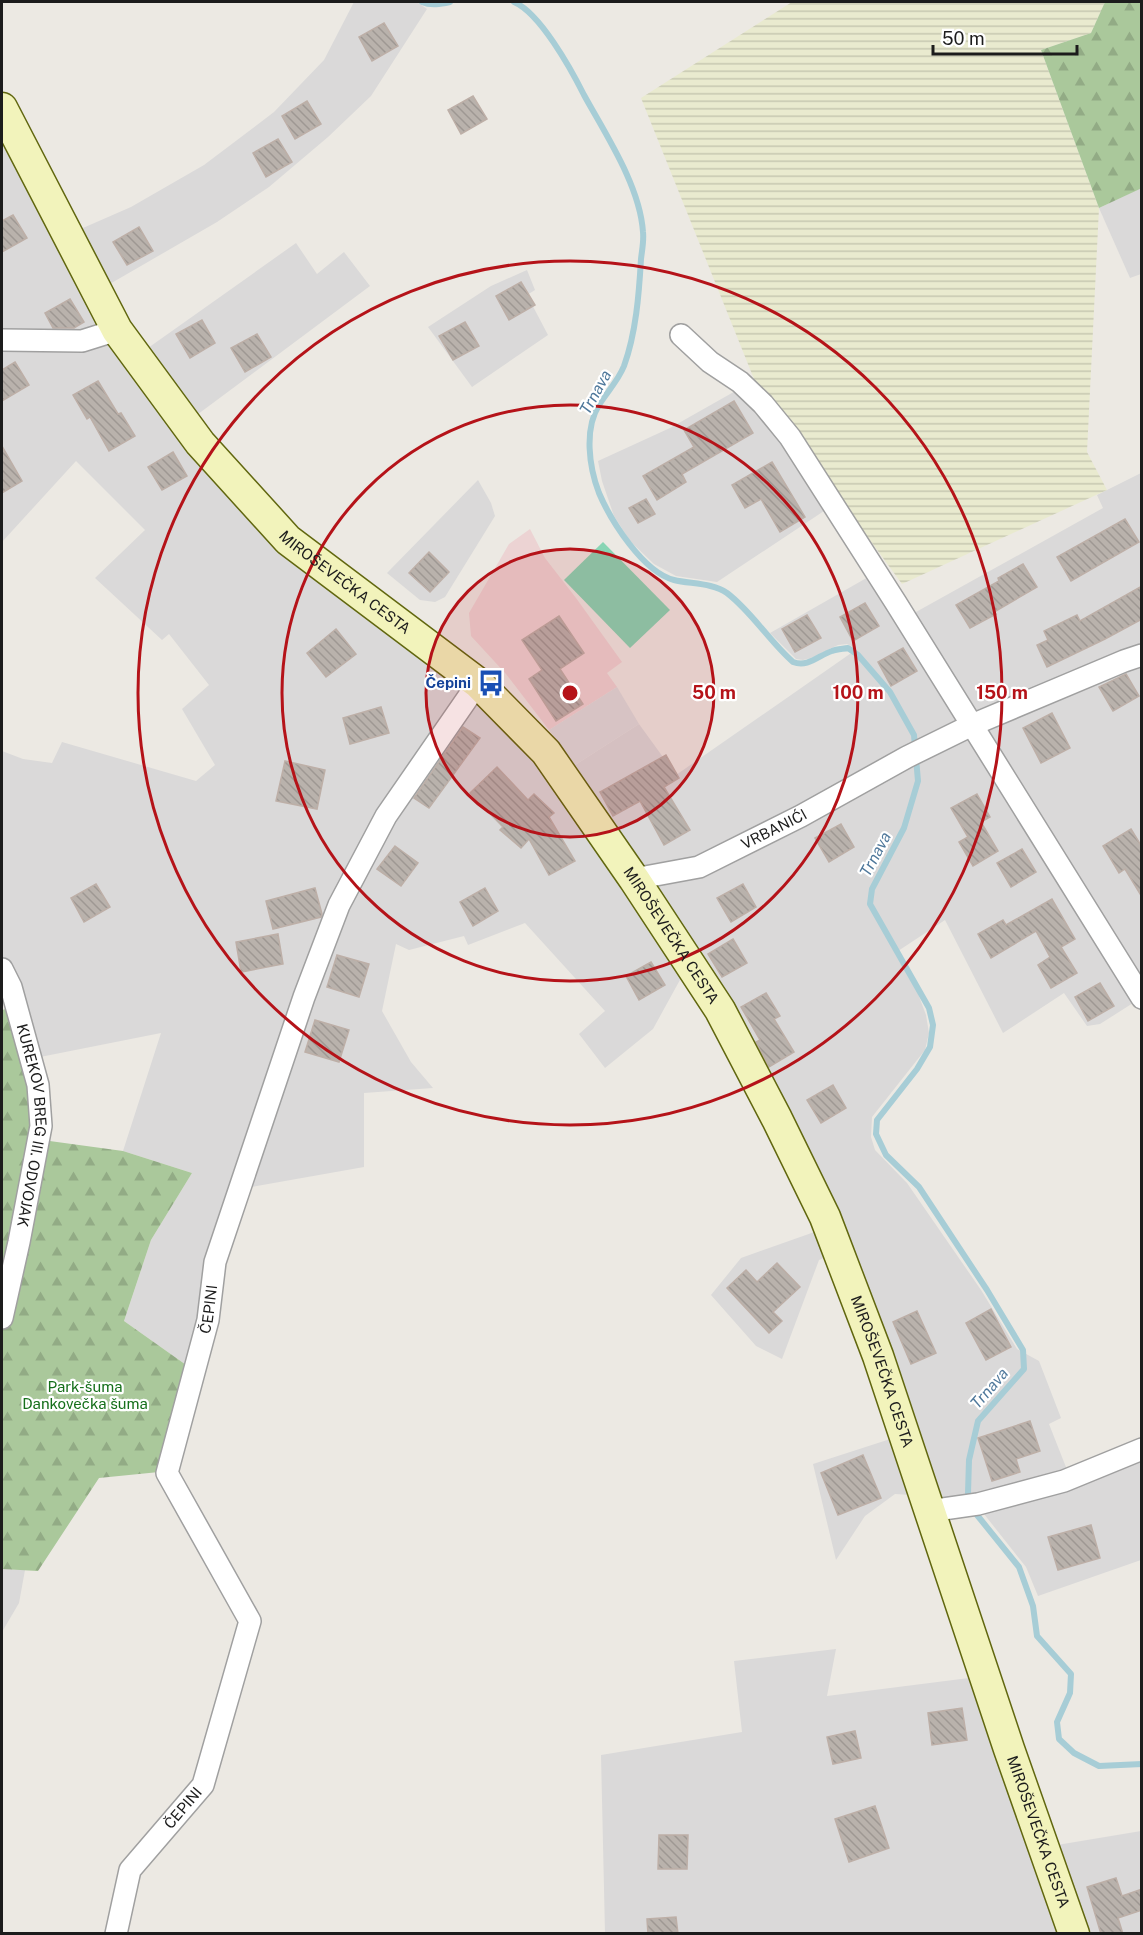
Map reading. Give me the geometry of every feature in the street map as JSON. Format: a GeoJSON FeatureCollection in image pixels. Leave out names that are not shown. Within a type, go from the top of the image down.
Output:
{"type":"FeatureCollection","features":[{"type":"Feature","properties":{"kind":"main road","name":"MIROŠEVEČKA CESTA"},"geometry":{"type":"LineString","coordinates":[[2,108],[117,330],[200,443],[288,540],[478,683],[546,752],[634,879],[720,1010],[825,1217],[878,1356],[1074,1934]]}},
{"type":"Feature","properties":{"kind":"street"},"geometry":{"type":"LineString","coordinates":[[2,340],[82,341],[117,330]]}},
{"type":"Feature","properties":{"kind":"street"},"geometry":{"type":"LineString","coordinates":[[681,335],[710,362],[763,404],[790,437],[897,603],[1142,998]]}},
{"type":"Feature","properties":{"kind":"street","name":"VRBANIĆI"},"geometry":{"type":"LineString","coordinates":[[634,879],[699,867],[801,816],[972,725],[1142,655]]}},
{"type":"Feature","properties":{"kind":"street","name":"ČEPINI"},"geometry":{"type":"LineString","coordinates":[[116,1934],[130,1870],[203,1785],[250,1621],[167,1473],[208,1320],[215,1262],[304,997],[339,905],[386,816],[478,683]]}},
{"type":"Feature","properties":{"kind":"street","name":"KUREKOV BREG III. ODVOJAK"},"geometry":{"type":"LineString","coordinates":[[2,969],[11,987],[38,1085],[42,1126],[2,1318]]}},
{"type":"Feature","properties":{"kind":"street"},"geometry":{"type":"LineString","coordinates":[[929,1511],[971,1504],[1064,1481],[1142,1449]]}},
{"type":"Feature","properties":{"kind":"shaded area"},"geometry":{"type":"Polygon","coordinates":[[[354,2],[417,2],[427,9],[371,96],[328,137],[269,187],[217,222],[89,296],[148,348],[296,243],[317,274],[344,252],[370,286],[182,426],[554,776],[639,724],[676,775],[857,649],[847,644],[838,645],[811,658],[796,659],[770,633],[870,576],[898,622],[1103,508],[1097,495],[1141,473],[1141,998],[1100,1024],[1087,1026],[1064,993],[1003,1033],[945,920],[895,953],[917,991],[926,1015],[929,1033],[925,1050],[872,1117],[871,1137],[875,1150],[907,1183],[981,1290],[1017,1349],[1039,1361],[1061,1418],[1049,1424],[1073,1485],[1141,1454],[1141,1560],[1038,1596],[1026,1567],[984,1514],[976,1499],[895,1494],[865,1516],[836,1560],[813,1464],[912,1432],[847,1248],[819,1260],[782,1359],[756,1346],[711,1295],[741,1258],[837,1224],[692,958],[653,1029],[605,1068],[579,1034],[605,1011],[525,923],[468,945],[464,936],[409,950],[396,944],[382,1011],[411,1062],[433,1088],[364,1093],[364,1167],[229,1191],[189,1367],[124,1321],[151,1240],[192,1173],[123,1151],[161,1033],[30,1059],[2,961],[2,751],[23,759],[52,763],[62,742],[196,781],[215,765],[182,709],[209,685],[169,634],[162,640],[95,578],[145,530],[76,461],[2,542],[2,119],[60,238],[131,207],[204,165],[274,112],[324,60],[354,2]]]}},
{"type":"Feature","properties":{"kind":"shaded area"},"geometry":{"type":"Polygon","coordinates":[[[1141,188],[1141,274],[1130,278],[1099,208],[1141,188]]]}},
{"type":"Feature","properties":{"kind":"shaded area"},"geometry":{"type":"Polygon","coordinates":[[[527,270],[535,290],[527,295],[548,335],[472,387],[428,327],[491,286],[527,270]]]}},
{"type":"Feature","properties":{"kind":"shaded area"},"geometry":{"type":"Polygon","coordinates":[[[739,389],[757,404],[827,509],[717,582],[676,576],[654,564],[630,541],[614,516],[598,461],[670,428],[739,389]]]}},
{"type":"Feature","properties":{"kind":"shaded area"},"geometry":{"type":"Polygon","coordinates":[[[478,480],[491,503],[495,516],[445,597],[435,602],[420,600],[387,573],[478,480]]]}},
{"type":"Feature","properties":{"kind":"shaded area"},"geometry":{"type":"Polygon","coordinates":[[[530,529],[545,558],[622,662],[607,673],[617,687],[549,730],[506,674],[471,636],[469,613],[509,544],[530,529]]]}},
{"type":"Feature","properties":{"kind":"shaded area"},"geometry":{"type":"Polygon","coordinates":[[[617,687],[639,724],[575,765],[549,730],[617,687]]]}},
{"type":"Feature","properties":{"kind":"shaded area"},"geometry":{"type":"Polygon","coordinates":[[[2,1569],[25,1570],[19,1603],[2,1632],[2,1569]]]}},
{"type":"Feature","properties":{"kind":"shaded area"},"geometry":{"type":"Polygon","coordinates":[[[836,1649],[827,1696],[969,1678],[998,1671],[1051,1846],[1141,1831],[1141,1933],[605,1933],[601,1755],[742,1732],[734,1661],[836,1649]]]}},
{"type":"Feature","properties":{"kind":"green space"},"geometry":{"type":"Polygon","coordinates":[[[792,2],[1105,2],[1091,33],[1041,50],[1099,208],[1087,452],[1107,490],[902,584],[756,384],[641,98],[792,2]]]}},
{"type":"Feature","properties":{"kind":"green space"},"geometry":{"type":"Polygon","coordinates":[[[1105,2],[1141,2],[1142,188],[1099,208],[1041,50],[1091,33],[1105,2]]]}},
{"type":"Feature","properties":{"kind":"green space"},"geometry":{"type":"Polygon","coordinates":[[[603,542],[670,610],[630,648],[564,580],[603,542]]]}},
{"type":"Feature","properties":{"kind":"green space","name":"Park-šuma Dankovečka šuma"},"geometry":{"type":"Polygon","coordinates":[[[10,1008],[25,1063],[35,1139],[123,1151],[192,1173],[151,1240],[124,1321],[189,1367],[159,1472],[99,1478],[38,1571],[2,1569],[2,1010],[10,1008]]]}},
{"type":"Feature","properties":{"kind":"building"},"geometry":{"type":"Polygon","coordinates":[[[384,23],[398,46],[372,61],[359,37],[384,23]]]}},
{"type":"Feature","properties":{"kind":"building"},"geometry":{"type":"Polygon","coordinates":[[[473,96],[487,119],[461,134],[448,110],[473,96]]]}},
{"type":"Feature","properties":{"kind":"building"},"geometry":{"type":"Polygon","coordinates":[[[307,101],[321,124],[295,139],[282,116],[307,101]]]}},
{"type":"Feature","properties":{"kind":"building"},"geometry":{"type":"Polygon","coordinates":[[[278,139],[292,162],[266,177],[253,153],[278,139]]]}},
{"type":"Feature","properties":{"kind":"building"},"geometry":{"type":"Polygon","coordinates":[[[13,215],[27,238],[2,252],[2,221],[13,215]]]}},
{"type":"Feature","properties":{"kind":"building"},"geometry":{"type":"Polygon","coordinates":[[[139,227],[153,251],[127,265],[113,242],[139,227]]]}},
{"type":"Feature","properties":{"kind":"building"},"geometry":{"type":"Polygon","coordinates":[[[521,282],[535,305],[509,320],[496,296],[521,282]]]}},
{"type":"Feature","properties":{"kind":"building"},"geometry":{"type":"Polygon","coordinates":[[[70,299],[84,322],[74,328],[53,328],[45,313],[70,299]]]}},
{"type":"Feature","properties":{"kind":"building"},"geometry":{"type":"Polygon","coordinates":[[[202,320],[215,343],[190,358],[176,334],[202,320]]]}},
{"type":"Feature","properties":{"kind":"building"},"geometry":{"type":"Polygon","coordinates":[[[465,322],[479,346],[453,360],[439,336],[465,322]]]}},
{"type":"Feature","properties":{"kind":"building"},"geometry":{"type":"Polygon","coordinates":[[[257,334],[271,357],[245,372],[231,348],[257,334]]]}},
{"type":"Feature","properties":{"kind":"building"},"geometry":{"type":"Polygon","coordinates":[[[15,362],[29,385],[2,401],[2,370],[15,362]]]}},
{"type":"Feature","properties":{"kind":"building"},"geometry":{"type":"Polygon","coordinates":[[[98,381],[118,414],[121,413],[135,436],[109,451],[90,417],[87,419],[73,395],[98,381]]]}},
{"type":"Feature","properties":{"kind":"building"},"geometry":{"type":"Polygon","coordinates":[[[734,401],[753,433],[682,474],[686,482],[657,500],[643,476],[694,447],[684,430],[734,401]]]}},
{"type":"Feature","properties":{"kind":"building"},"geometry":{"type":"Polygon","coordinates":[[[2,446],[22,481],[2,493],[2,446]]]}},
{"type":"Feature","properties":{"kind":"building"},"geometry":{"type":"Polygon","coordinates":[[[173,452],[187,476],[162,490],[148,467],[173,452]]]}},
{"type":"Feature","properties":{"kind":"building"},"geometry":{"type":"Polygon","coordinates":[[[772,462],[805,517],[780,532],[761,499],[745,508],[732,485],[772,462]]]}},
{"type":"Feature","properties":{"kind":"building"},"geometry":{"type":"Polygon","coordinates":[[[646,499],[655,514],[638,523],[629,508],[646,499]]]}},
{"type":"Feature","properties":{"kind":"building"},"geometry":{"type":"Polygon","coordinates":[[[1125,519],[1139,542],[1071,581],[1057,557],[1125,519]]]}},
{"type":"Feature","properties":{"kind":"building"},"geometry":{"type":"Polygon","coordinates":[[[429,552],[449,572],[430,592],[409,573],[429,552]]]}},
{"type":"Feature","properties":{"kind":"building"},"geometry":{"type":"Polygon","coordinates":[[[1023,564],[1037,587],[970,628],[956,605],[999,581],[998,578],[1023,564]]]}},
{"type":"Feature","properties":{"kind":"building"},"geometry":{"type":"Polygon","coordinates":[[[1142,586],[1142,619],[1047,667],[1037,645],[1048,640],[1044,631],[1077,615],[1080,621],[1142,586]]]}},
{"type":"Feature","properties":{"kind":"building"},"geometry":{"type":"Polygon","coordinates":[[[865,603],[879,626],[853,641],[840,617],[865,603]]]}},
{"type":"Feature","properties":{"kind":"building"},"geometry":{"type":"Polygon","coordinates":[[[807,615],[821,638],[795,652],[782,629],[807,615]]]}},
{"type":"Feature","properties":{"kind":"building"},"geometry":{"type":"Polygon","coordinates":[[[559,616],[584,653],[560,669],[583,704],[556,721],[529,679],[542,670],[522,640],[559,616]]]}},
{"type":"Feature","properties":{"kind":"building"},"geometry":{"type":"Polygon","coordinates":[[[336,629],[356,654],[326,677],[307,653],[336,629]]]}},
{"type":"Feature","properties":{"kind":"building"},"geometry":{"type":"Polygon","coordinates":[[[903,648],[917,671],[891,686],[878,662],[903,648]]]}},
{"type":"Feature","properties":{"kind":"building"},"geometry":{"type":"Polygon","coordinates":[[[1126,674],[1139,696],[1113,711],[1099,687],[1126,674]]]}},
{"type":"Feature","properties":{"kind":"building"},"geometry":{"type":"Polygon","coordinates":[[[381,707],[389,733],[350,744],[343,718],[381,707]]]}},
{"type":"Feature","properties":{"kind":"building"},"geometry":{"type":"Polygon","coordinates":[[[1052,713],[1070,748],[1041,763],[1023,728],[1052,713]]]}},
{"type":"Feature","properties":{"kind":"building"},"geometry":{"type":"Polygon","coordinates":[[[463,727],[480,738],[429,808],[414,798],[463,727]]]}},
{"type":"Feature","properties":{"kind":"building"},"geometry":{"type":"Polygon","coordinates":[[[666,755],[679,778],[664,787],[690,830],[664,845],[640,801],[613,816],[600,792],[666,755]]]}},
{"type":"Feature","properties":{"kind":"building"},"geometry":{"type":"Polygon","coordinates":[[[285,761],[325,770],[317,809],[276,801],[285,761]]]}},
{"type":"Feature","properties":{"kind":"building"},"geometry":{"type":"Polygon","coordinates":[[[497,767],[528,800],[534,794],[554,813],[549,817],[575,861],[549,875],[529,839],[521,848],[500,830],[503,827],[470,793],[497,767]]]}},
{"type":"Feature","properties":{"kind":"building"},"geometry":{"type":"Polygon","coordinates":[[[977,794],[990,817],[981,822],[998,851],[973,866],[959,842],[968,837],[951,808],[977,794]]]}},
{"type":"Feature","properties":{"kind":"building"},"geometry":{"type":"Polygon","coordinates":[[[841,824],[854,847],[829,862],[815,838],[841,824]]]}},
{"type":"Feature","properties":{"kind":"building"},"geometry":{"type":"Polygon","coordinates":[[[1131,829],[1142,847],[1142,897],[1125,869],[1119,873],[1103,846],[1131,829]]]}},
{"type":"Feature","properties":{"kind":"building"},"geometry":{"type":"Polygon","coordinates":[[[395,846],[418,863],[401,886],[377,869],[395,846]]]}},
{"type":"Feature","properties":{"kind":"building"},"geometry":{"type":"Polygon","coordinates":[[[1022,849],[1036,872],[1011,887],[997,863],[1022,849]]]}},
{"type":"Feature","properties":{"kind":"building"},"geometry":{"type":"Polygon","coordinates":[[[96,884],[110,907],[84,922],[71,898],[96,884]]]}},
{"type":"Feature","properties":{"kind":"building"},"geometry":{"type":"Polygon","coordinates":[[[743,884],[756,907],[731,922],[717,898],[743,884]]]}},
{"type":"Feature","properties":{"kind":"building"},"geometry":{"type":"Polygon","coordinates":[[[315,888],[321,917],[273,929],[266,901],[315,888]]]}},
{"type":"Feature","properties":{"kind":"building"},"geometry":{"type":"Polygon","coordinates":[[[485,888],[498,911],[473,926],[460,902],[485,888]]]}},
{"type":"Feature","properties":{"kind":"building"},"geometry":{"type":"Polygon","coordinates":[[[1052,899],[1075,939],[1061,947],[1077,973],[1051,988],[1038,965],[1050,957],[1036,931],[991,958],[978,934],[1003,920],[1006,925],[1052,899]]]}},
{"type":"Feature","properties":{"kind":"building"},"geometry":{"type":"Polygon","coordinates":[[[278,934],[283,964],[241,972],[236,942],[278,934]]]}},
{"type":"Feature","properties":{"kind":"building"},"geometry":{"type":"Polygon","coordinates":[[[733,939],[747,963],[722,977],[708,954],[733,939]]]}},
{"type":"Feature","properties":{"kind":"building"},"geometry":{"type":"Polygon","coordinates":[[[337,955],[369,964],[359,997],[327,987],[337,955]]]}},
{"type":"Feature","properties":{"kind":"building"},"geometry":{"type":"Polygon","coordinates":[[[651,962],[665,985],[639,1000],[626,976],[651,962]]]}},
{"type":"Feature","properties":{"kind":"building"},"geometry":{"type":"Polygon","coordinates":[[[1100,983],[1114,1006],[1088,1021],[1075,997],[1100,983]]]}},
{"type":"Feature","properties":{"kind":"building"},"geometry":{"type":"Polygon","coordinates":[[[766,993],[780,1016],[774,1019],[794,1052],[769,1067],[756,1042],[760,1040],[741,1007],[766,993]]]}},
{"type":"Feature","properties":{"kind":"building"},"geometry":{"type":"Polygon","coordinates":[[[315,1020],[349,1030],[339,1062],[305,1052],[315,1020]]]}},
{"type":"Feature","properties":{"kind":"building"},"geometry":{"type":"Polygon","coordinates":[[[833,1085],[846,1108],[821,1123],[807,1100],[833,1085]]]}},
{"type":"Feature","properties":{"kind":"building"},"geometry":{"type":"Polygon","coordinates":[[[777,1263],[800,1287],[773,1312],[782,1321],[769,1333],[727,1288],[746,1270],[757,1282],[777,1263]]]}},
{"type":"Feature","properties":{"kind":"building"},"geometry":{"type":"Polygon","coordinates":[[[991,1309],[1011,1347],[986,1360],[966,1323],[991,1309]]]}},
{"type":"Feature","properties":{"kind":"building"},"geometry":{"type":"Polygon","coordinates":[[[917,1311],[936,1353],[911,1364],[893,1322],[917,1311]]]}},
{"type":"Feature","properties":{"kind":"building"},"geometry":{"type":"Polygon","coordinates":[[[1030,1421],[1040,1451],[1016,1459],[1020,1472],[992,1481],[978,1438],[1030,1421]]]}},
{"type":"Feature","properties":{"kind":"building"},"geometry":{"type":"Polygon","coordinates":[[[863,1455],[881,1498],[838,1515],[821,1473],[863,1455]]]}},
{"type":"Feature","properties":{"kind":"building"},"geometry":{"type":"Polygon","coordinates":[[[1091,1525],[1100,1558],[1058,1570],[1048,1537],[1091,1525]]]}},
{"type":"Feature","properties":{"kind":"building"},"geometry":{"type":"Polygon","coordinates":[[[962,1708],[967,1740],[932,1745],[928,1713],[962,1708]]]}},
{"type":"Feature","properties":{"kind":"building"},"geometry":{"type":"Polygon","coordinates":[[[855,1731],[861,1758],[833,1764],[827,1737],[855,1731]]]}},
{"type":"Feature","properties":{"kind":"building"},"geometry":{"type":"Polygon","coordinates":[[[875,1806],[889,1848],[849,1862],[835,1819],[875,1806]]]}},
{"type":"Feature","properties":{"kind":"building"},"geometry":{"type":"Polygon","coordinates":[[[659,1835],[688,1835],[687,1869],[658,1869],[659,1835]]]}},
{"type":"Feature","properties":{"kind":"building"},"geometry":{"type":"Polygon","coordinates":[[[1116,1878],[1122,1896],[1142,1889],[1142,1910],[1118,1918],[1123,1934],[1101,1934],[1087,1887],[1116,1878]]]}},
{"type":"Feature","properties":{"kind":"building"},"geometry":{"type":"Polygon","coordinates":[[[676,1917],[678,1934],[648,1934],[647,1919],[676,1917]]]}},
{"type":"Feature","properties":{"kind":"waterway","name":"Trnava"},"geometry":{"type":"LineString","coordinates":[[422,2],[432,4],[450,2]]}},
{"type":"Feature","properties":{"kind":"waterway","name":"Trnava"},"geometry":{"type":"LineString","coordinates":[[514,2],[524,8],[544,29],[563,57],[621,161],[641,215],[643,242],[638,300],[628,353],[622,371],[599,405],[591,425],[591,460],[604,504],[629,544],[651,567],[674,580],[709,586],[727,593],[793,662],[809,662],[832,651],[848,648],[858,655],[890,692],[914,735],[918,781],[904,828],[872,889],[870,904],[929,1008],[933,1025],[930,1047],[917,1069],[877,1120],[876,1134],[886,1155],[919,1187],[987,1290],[1023,1350],[1024,1369],[978,1421],[969,1460],[968,1493],[977,1515],[1019,1567],[1033,1606],[1037,1636],[1071,1674],[1070,1693],[1057,1722],[1059,1739],[1074,1753],[1099,1766],[1142,1764]]}},
{"type":"Feature","properties":{"kind":"place","name":"Čepini"},"geometry":{"type":"Point","coordinates":[491,683]}}]}
